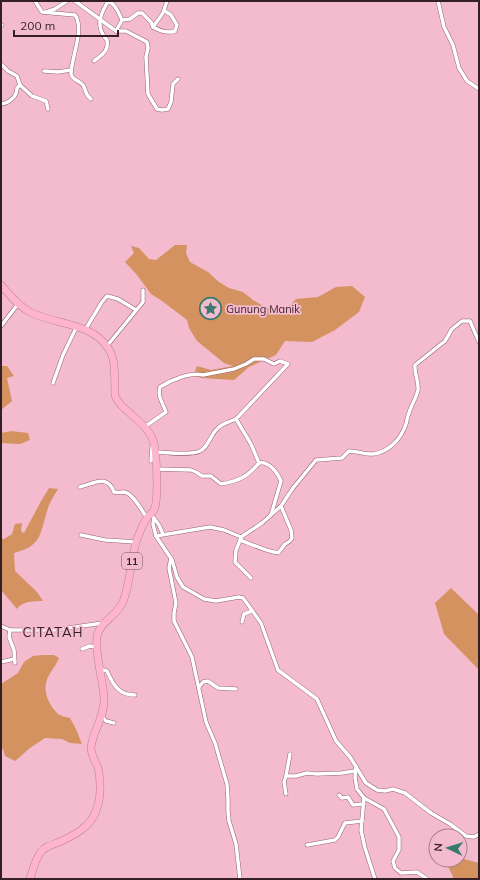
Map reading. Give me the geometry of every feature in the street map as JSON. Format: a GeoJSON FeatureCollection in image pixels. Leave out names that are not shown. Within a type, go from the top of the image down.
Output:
{"type":"FeatureCollection","features":[{"type":"Feature","properties":{"kind":"highway","name":"11"},"geometry":{"type":"LineString","coordinates":[[1,285],[18,304],[36,315],[77,326],[96,336],[107,346],[114,360],[116,398],[122,407],[146,426],[154,440],[156,452],[156,504],[151,516],[143,524],[136,542],[122,604],[115,614],[104,623],[97,634],[99,669],[104,698],[102,716],[91,747],[99,774],[99,799],[97,809],[90,821],[80,830],[66,839],[47,847],[41,852],[30,879]]}},
{"type":"Feature","properties":{"kind":"street"},"geometry":{"type":"LineString","coordinates":[[35,1],[39,9],[45,13],[75,15],[77,18],[78,31],[71,70],[72,77],[82,85],[86,94],[92,99]]}},
{"type":"Feature","properties":{"kind":"street"},"geometry":{"type":"LineString","coordinates":[[45,13],[67,1]]}},
{"type":"Feature","properties":{"kind":"street"},"geometry":{"type":"LineString","coordinates":[[75,1],[116,31],[126,31],[147,42],[148,48],[146,57],[148,94],[157,109],[168,109],[171,102],[173,84],[178,79]]}},
{"type":"Feature","properties":{"kind":"street"},"geometry":{"type":"LineString","coordinates":[[153,27],[165,11],[167,1]]}},
{"type":"Feature","properties":{"kind":"street"},"geometry":{"type":"LineString","coordinates":[[438,1],[442,20],[453,45],[459,68],[467,81],[479,89]]}},
{"type":"Feature","properties":{"kind":"street"},"geometry":{"type":"LineString","coordinates":[[94,61],[106,52],[107,48],[107,40],[100,31],[100,20],[107,3],[110,2],[118,10],[122,20]]}},
{"type":"Feature","properties":{"kind":"street"},"geometry":{"type":"LineString","coordinates":[[122,20],[130,19],[138,13],[142,13],[151,22],[153,27],[160,31],[170,33],[175,31],[177,25],[174,18],[165,11]]}},
{"type":"Feature","properties":{"kind":"street"},"geometry":{"type":"LineString","coordinates":[[116,31],[122,20]]}},
{"type":"Feature","properties":{"kind":"street"},"geometry":{"type":"LineString","coordinates":[[1,64],[8,71],[17,76],[20,85],[32,96],[46,101],[48,109]]}},
{"type":"Feature","properties":{"kind":"street"},"geometry":{"type":"LineString","coordinates":[[44,71],[58,72],[71,70]]}},
{"type":"Feature","properties":{"kind":"street"},"geometry":{"type":"LineString","coordinates":[[1,104],[10,101],[14,97],[17,92],[17,88],[20,85]]}},
{"type":"Feature","properties":{"kind":"street"},"geometry":{"type":"LineString","coordinates":[[107,346],[143,302],[143,290]]}},
{"type":"Feature","properties":{"kind":"street"},"geometry":{"type":"LineString","coordinates":[[86,330],[107,296],[118,299],[136,310]]}},
{"type":"Feature","properties":{"kind":"street"},"geometry":{"type":"LineString","coordinates":[[1,326],[18,304]]}},
{"type":"Feature","properties":{"kind":"street"},"geometry":{"type":"LineString","coordinates":[[251,578],[235,562],[236,550],[241,539],[271,516],[281,506],[293,488],[316,460],[342,458],[349,450],[368,455],[387,451],[396,441],[406,425],[406,418],[417,393],[418,385],[415,374],[415,365],[445,341],[452,329],[462,321],[470,321],[479,342]]}},
{"type":"Feature","properties":{"kind":"street"},"geometry":{"type":"LineString","coordinates":[[53,383],[63,355],[77,326]]}},
{"type":"Feature","properties":{"kind":"street"},"geometry":{"type":"LineString","coordinates":[[146,426],[166,412],[160,401],[159,390],[160,387],[172,380],[198,374],[203,375],[234,369],[254,359],[264,359],[274,364],[280,361],[288,364],[236,419],[226,422],[217,428],[206,447],[200,451],[184,453],[156,452]]}},
{"type":"Feature","properties":{"kind":"street"},"geometry":{"type":"LineString","coordinates":[[236,419],[251,444],[259,463]]}},
{"type":"Feature","properties":{"kind":"street"},"geometry":{"type":"LineString","coordinates":[[151,461],[154,440]]}},
{"type":"Feature","properties":{"kind":"street"},"geometry":{"type":"LineString","coordinates":[[156,469],[191,470],[202,476],[213,477],[221,484],[247,476],[259,463],[265,463],[271,467],[281,481],[271,516]]}},
{"type":"Feature","properties":{"kind":"street"},"geometry":{"type":"LineString","coordinates":[[80,487],[99,481],[107,482],[111,485],[114,492],[124,492],[128,494],[159,525],[163,534]]}},
{"type":"Feature","properties":{"kind":"street"},"geometry":{"type":"LineString","coordinates":[[156,536],[210,527],[224,530],[256,547],[279,552],[284,545],[290,542],[292,538],[291,530],[281,506]]}},
{"type":"Feature","properties":{"kind":"street"},"geometry":{"type":"LineString","coordinates":[[151,516],[156,536],[173,563],[177,577],[183,587],[201,598],[214,601],[241,598],[246,602],[263,628],[273,661],[278,670],[317,699],[336,741],[350,757],[366,783],[374,789],[385,791],[393,789],[405,793],[414,801],[466,836],[474,837],[479,834]]}},
{"type":"Feature","properties":{"kind":"street"},"geometry":{"type":"LineString","coordinates":[[81,535],[105,540],[136,542]]}},
{"type":"Feature","properties":{"kind":"street"},"geometry":{"type":"LineString","coordinates":[[170,558],[169,568],[176,600],[174,621],[177,629],[191,652],[206,722],[215,743],[227,784],[228,816],[236,844],[240,879]]}},
{"type":"Feature","properties":{"kind":"street"},"geometry":{"type":"LineString","coordinates":[[242,622],[244,614],[252,610]]}},
{"type":"Feature","properties":{"kind":"street"},"geometry":{"type":"LineString","coordinates":[[1,626],[10,630],[54,630],[104,623]]}},
{"type":"Feature","properties":{"kind":"street"},"geometry":{"type":"LineString","coordinates":[[1,662],[15,661],[14,650],[9,637],[10,630]]}},
{"type":"Feature","properties":{"kind":"street"},"geometry":{"type":"LineString","coordinates":[[82,648],[90,646],[97,647]]}},
{"type":"Feature","properties":{"kind":"street"},"geometry":{"type":"LineString","coordinates":[[99,669],[107,671],[110,679],[121,692],[135,695]]}},
{"type":"Feature","properties":{"kind":"street"},"geometry":{"type":"LineString","coordinates":[[199,688],[203,682],[208,681],[218,688],[236,689]]}},
{"type":"Feature","properties":{"kind":"street"},"geometry":{"type":"LineString","coordinates":[[102,716],[106,720],[114,723]]}},
{"type":"Feature","properties":{"kind":"street"},"geometry":{"type":"LineString","coordinates":[[286,794],[284,782],[290,754]]}},
{"type":"Feature","properties":{"kind":"street"},"geometry":{"type":"LineString","coordinates":[[356,766],[354,777],[356,786],[364,798],[384,809],[400,837],[399,850],[393,861],[395,868],[401,873],[416,872],[427,879]]}},
{"type":"Feature","properties":{"kind":"street"},"geometry":{"type":"LineString","coordinates":[[286,776],[296,776],[307,773],[317,774],[355,772]]}},
{"type":"Feature","properties":{"kind":"street"},"geometry":{"type":"LineString","coordinates":[[339,795],[342,798],[348,797],[353,805],[364,804]]}},
{"type":"Feature","properties":{"kind":"street"},"geometry":{"type":"LineString","coordinates":[[364,798],[362,821],[363,840],[375,879]]}},
{"type":"Feature","properties":{"kind":"street"},"geometry":{"type":"LineString","coordinates":[[307,845],[335,840],[346,822],[362,821]]}},
{"type":"Feature","properties":{"kind":"shaded area"},"geometry":{"type":"Polygon","coordinates":[[[175,245],[187,245],[186,253],[190,262],[208,272],[219,282],[229,288],[243,292],[266,308],[288,307],[296,299],[318,297],[336,287],[352,286],[365,297],[359,312],[335,330],[312,342],[285,341],[276,355],[249,367],[234,380],[201,378],[194,374],[197,366],[211,370],[233,366],[224,363],[197,341],[189,328],[187,320],[151,294],[125,262],[134,253],[131,246],[139,248],[149,259],[156,260],[175,245]]]}},
{"type":"Feature","properties":{"kind":"shaded area"},"geometry":{"type":"Polygon","coordinates":[[[1,366],[7,366],[14,376],[7,378],[12,401],[1,410],[1,366]]]}},
{"type":"Feature","properties":{"kind":"shaded area"},"geometry":{"type":"Polygon","coordinates":[[[11,431],[28,433],[30,440],[20,444],[1,443],[1,433],[11,431]]]}},
{"type":"Feature","properties":{"kind":"shaded area"},"geometry":{"type":"Polygon","coordinates":[[[49,488],[58,489],[49,505],[39,537],[30,546],[14,553],[15,571],[37,592],[43,601],[32,601],[25,603],[17,609],[1,590],[1,538],[4,539],[12,534],[15,524],[22,523],[21,531],[24,533],[49,488]]]}},
{"type":"Feature","properties":{"kind":"shaded area"},"geometry":{"type":"Polygon","coordinates":[[[451,588],[479,615],[479,670],[444,634],[435,603],[451,588]]]}},
{"type":"Feature","properties":{"kind":"shaded area"},"geometry":{"type":"Polygon","coordinates":[[[54,655],[59,658],[46,682],[47,697],[51,706],[58,714],[70,718],[82,744],[70,743],[62,739],[45,738],[15,761],[5,756],[3,749],[1,749],[1,684],[18,673],[24,662],[33,656],[54,655]]]}},
{"type":"Feature","properties":{"kind":"shaded area"},"geometry":{"type":"Polygon","coordinates":[[[468,860],[479,863],[479,879],[454,879],[449,868],[468,868],[468,860]]]}},
{"type":"Feature","properties":{"kind":"place","name":"Gunung Manik"},"geometry":{"type":"Point","coordinates":[210,309]}},
{"type":"Feature","properties":{"kind":"district","name":"CITATAH"},"geometry":{"type":"Point","coordinates":[53,632]}}]}
